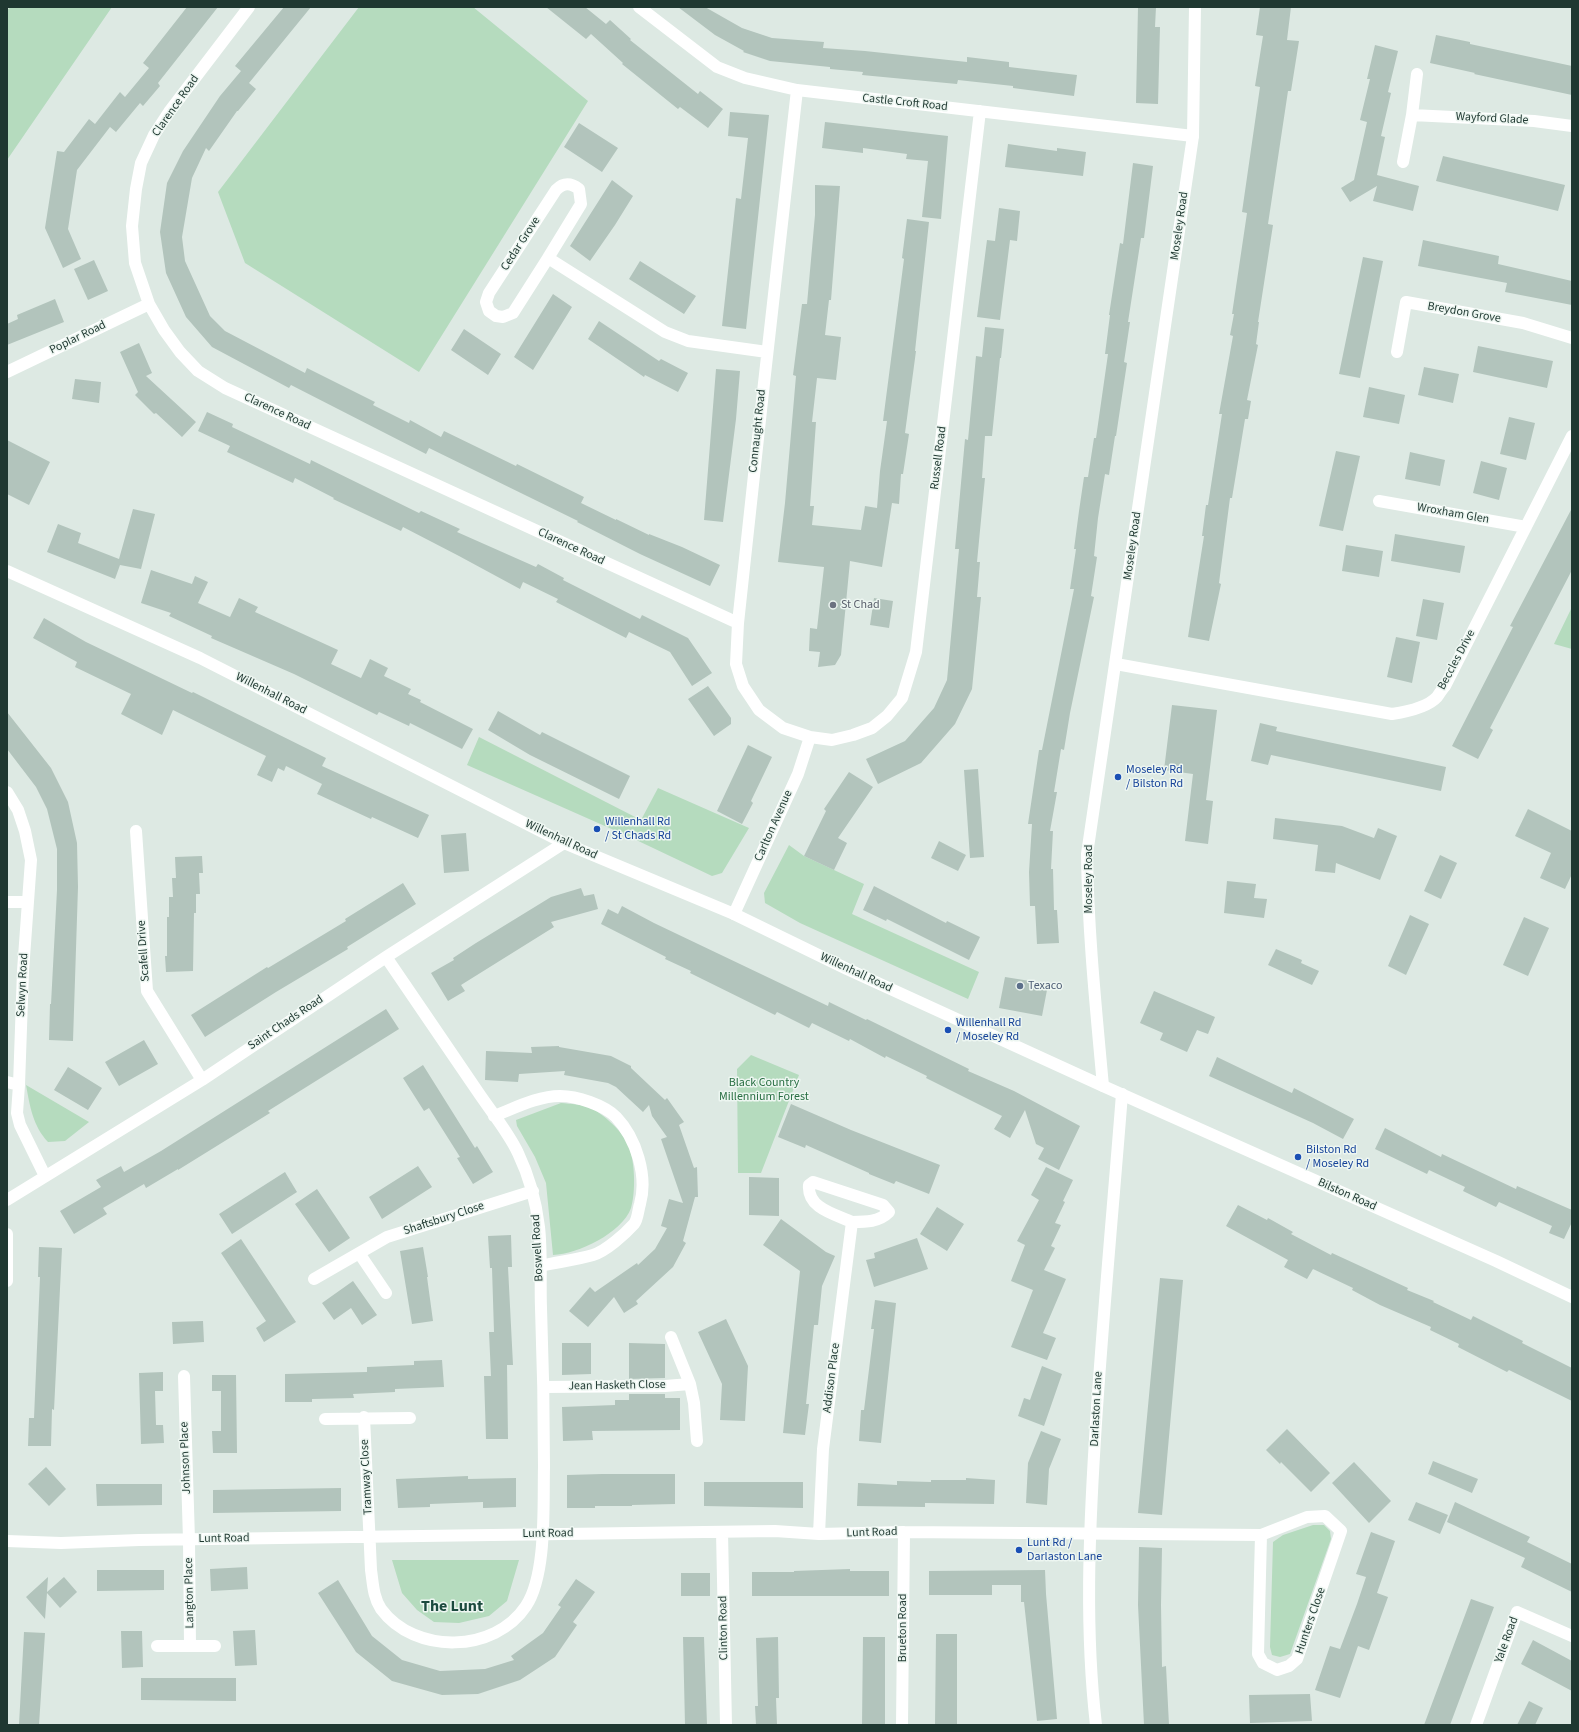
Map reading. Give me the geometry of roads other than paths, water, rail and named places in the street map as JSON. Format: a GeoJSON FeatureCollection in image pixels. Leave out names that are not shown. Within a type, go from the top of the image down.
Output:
{"type":"FeatureCollection","features":[{"type":"Feature","properties":{"kind":"street","name":"Clarence Road"},"geometry":{"type":"LineString","coordinates":[[249,7],[169,112],[154,135],[141,163],[136,189],[132,226],[136,264],[149,304],[164,330],[180,352],[198,371],[225,388],[738,623]]}},
{"type":"Feature","properties":{"kind":"street","name":"Moseley Road"},"geometry":{"type":"LineString","coordinates":[[1103,1086],[1091,951],[1087,854],[1193,136],[1195,7]]}},
{"type":"Feature","properties":{"kind":"street","name":"Castle Croft Road"},"geometry":{"type":"LineString","coordinates":[[642,8],[717,67],[745,78],[797,90],[1193,136]]}},
{"type":"Feature","properties":{"kind":"street"},"geometry":{"type":"LineString","coordinates":[[1403,162],[1412,115],[1417,74]]}},
{"type":"Feature","properties":{"kind":"street","name":"Connaught Road"},"geometry":{"type":"LineString","coordinates":[[797,90],[738,623],[736,664],[743,686],[759,710],[783,728],[810,737]]}},
{"type":"Feature","properties":{"kind":"street","name":"Russell Road"},"geometry":{"type":"LineString","coordinates":[[810,737],[832,740],[853,735],[872,728],[887,716],[902,698],[916,652],[980,111]]}},
{"type":"Feature","properties":{"kind":"street","name":"Wayford Glade"},"geometry":{"type":"LineString","coordinates":[[1412,115],[1534,121],[1572,126]]}},
{"type":"Feature","properties":{"kind":"street","name":"Cedar Grove"},"geometry":{"type":"LineString","coordinates":[[569,184],[579,189],[581,204],[548,258],[514,313],[503,317],[496,316],[489,311],[486,302],[489,293],[556,190],[561,185],[569,184]]}},
{"type":"Feature","properties":{"kind":"street"},"geometry":{"type":"LineString","coordinates":[[548,258],[666,332],[688,341],[767,352]]}},
{"type":"Feature","properties":{"kind":"street","name":"Breydon Grove"},"geometry":{"type":"LineString","coordinates":[[1397,352],[1406,302],[1523,323],[1572,338]]}},
{"type":"Feature","properties":{"kind":"street","name":"Poplar Road"},"geometry":{"type":"LineString","coordinates":[[7,372],[149,304]]}},
{"type":"Feature","properties":{"kind":"street","name":"Beccles Drive"},"geometry":{"type":"LineString","coordinates":[[1116,664],[1392,714],[1408,711],[1437,698],[1445,686],[1526,527],[1566,460],[1572,436]]}},
{"type":"Feature","properties":{"kind":"street","name":"Wroxham Glen"},"geometry":{"type":"LineString","coordinates":[[1379,502],[1526,527]]}},
{"type":"Feature","properties":{"kind":"street","name":"Willenhall Road"},"geometry":{"type":"LineString","coordinates":[[7,571],[200,658],[564,843],[734,914],[847,969],[1122,1094]]}},
{"type":"Feature","properties":{"kind":"street","name":"Carlton Avenue"},"geometry":{"type":"LineString","coordinates":[[734,914],[798,774],[810,737]]}},
{"type":"Feature","properties":{"kind":"street","name":"Selwyn Road"},"geometry":{"type":"LineString","coordinates":[[7,792],[18,810],[25,831],[31,860],[23,971],[17,1113],[20,1124],[45,1176]]}},
{"type":"Feature","properties":{"kind":"street","name":"Scafell Drive"},"geometry":{"type":"LineString","coordinates":[[136,831],[147,991],[202,1080]]}},
{"type":"Feature","properties":{"kind":"street","name":"Saint Chads Road"},"geometry":{"type":"LineString","coordinates":[[7,1200],[202,1080],[386,957],[564,843]]}},
{"type":"Feature","properties":{"kind":"street"},"geometry":{"type":"LineString","coordinates":[[7,902],[28,902]]}},
{"type":"Feature","properties":{"kind":"street","name":"Boswell Road"},"geometry":{"type":"LineString","coordinates":[[386,957],[517,1151],[533,1191],[539,1227],[544,1387],[543,1534]]}},
{"type":"Feature","properties":{"kind":"street"},"geometry":{"type":"LineString","coordinates":[[7,1082],[19,1085]]}},
{"type":"Feature","properties":{"kind":"street","name":"Bilston Road"},"geometry":{"type":"LineString","coordinates":[[1122,1094],[1489,1258],[1572,1297]]}},
{"type":"Feature","properties":{"kind":"street","name":"Darlaston Lane"},"geometry":{"type":"LineString","coordinates":[[1096,1725],[1090,1677],[1089,1533],[1100,1346],[1122,1094]]}},
{"type":"Feature","properties":{"kind":"street"},"geometry":{"type":"LineString","coordinates":[[494,1116],[542,1098],[560,1096],[588,1100],[615,1116],[626,1131],[636,1151],[642,1173],[643,1185],[636,1222],[612,1243],[594,1254],[540,1266]]}},
{"type":"Feature","properties":{"kind":"street"},"geometry":{"type":"LineString","coordinates":[[813,1182],[883,1205],[889,1212],[883,1218],[872,1221],[852,1222],[815,1205],[808,1194],[809,1185],[813,1182]]}},
{"type":"Feature","properties":{"kind":"street","name":"Shaftsbury Close"},"geometry":{"type":"LineString","coordinates":[[314,1279],[387,1237],[533,1191]]}},
{"type":"Feature","properties":{"kind":"street","name":"Addison Place"},"geometry":{"type":"LineString","coordinates":[[819,1534],[823,1449],[852,1222]]}},
{"type":"Feature","properties":{"kind":"street"},"geometry":{"type":"LineString","coordinates":[[7,1234],[7,1281]]}},
{"type":"Feature","properties":{"kind":"street"},"geometry":{"type":"LineString","coordinates":[[359,1253],[386,1293]]}},
{"type":"Feature","properties":{"kind":"street"},"geometry":{"type":"LineString","coordinates":[[671,1337],[690,1384],[694,1403],[697,1441]]}},
{"type":"Feature","properties":{"kind":"street","name":"Johnson Place"},"geometry":{"type":"LineString","coordinates":[[184,1376],[189,1540]]}},
{"type":"Feature","properties":{"kind":"street","name":"Jean Hasketh Close"},"geometry":{"type":"LineString","coordinates":[[544,1387],[665,1386],[690,1384]]}},
{"type":"Feature","properties":{"kind":"street","name":"Tramway Close"},"geometry":{"type":"LineString","coordinates":[[364,1418],[374,1592],[381,1608],[408,1632],[422,1639],[441,1642],[470,1642],[503,1630],[513,1622],[527,1605],[535,1588],[543,1534]]}},
{"type":"Feature","properties":{"kind":"street"},"geometry":{"type":"LineString","coordinates":[[325,1419],[410,1418]]}},
{"type":"Feature","properties":{"kind":"street","name":"Hunters Close"},"geometry":{"type":"LineString","coordinates":[[1089,1533],[1261,1536],[1307,1517],[1326,1516],[1341,1531],[1298,1659],[1289,1666],[1277,1670],[1263,1662],[1258,1654],[1261,1536]]}},
{"type":"Feature","properties":{"kind":"street","name":"Lunt Road"},"geometry":{"type":"LineString","coordinates":[[7,1540],[61,1543],[722,1532],[819,1534],[904,1532],[1089,1533]]}},
{"type":"Feature","properties":{"kind":"street","name":"Clinton Road"},"geometry":{"type":"LineString","coordinates":[[722,1532],[726,1725]]}},
{"type":"Feature","properties":{"kind":"street","name":"Brueton Road"},"geometry":{"type":"LineString","coordinates":[[902,1725],[904,1532]]}},
{"type":"Feature","properties":{"kind":"street","name":"Langton Place"},"geometry":{"type":"LineString","coordinates":[[189,1540],[190,1646]]}},
{"type":"Feature","properties":{"kind":"street","name":"Yale Road"},"geometry":{"type":"LineString","coordinates":[[1476,1725],[1517,1612],[1572,1636]]}},
{"type":"Feature","properties":{"kind":"street","name":"Langton Place"},"geometry":{"type":"LineString","coordinates":[[157,1646],[215,1646]]}},
{"type":"Feature","properties":{"kind":"place","name":"St Chad"},"geometry":{"type":"Point","coordinates":[833,605]}},
{"type":"Feature","properties":{"kind":"place","name":"Moseley Rd / Bilston Rd"},"geometry":{"type":"Point","coordinates":[1118,777]}},
{"type":"Feature","properties":{"kind":"place","name":"Willenhall Rd / St Chads Rd"},"geometry":{"type":"Point","coordinates":[597,829]}},
{"type":"Feature","properties":{"kind":"place","name":"Texaco"},"geometry":{"type":"Point","coordinates":[1020,986]}},
{"type":"Feature","properties":{"kind":"place","name":"Willenhall Rd / Moseley Rd"},"geometry":{"type":"Point","coordinates":[948,1030]}},
{"type":"Feature","properties":{"kind":"place","name":"Bilston Rd / Moseley Rd"},"geometry":{"type":"Point","coordinates":[1298,1157]}},
{"type":"Feature","properties":{"kind":"place","name":"Lunt Rd / Darlaston Lane"},"geometry":{"type":"Point","coordinates":[1019,1550]}},
{"type":"Feature","properties":{"kind":"district","name":"The Lunt"},"geometry":{"type":"Point","coordinates":[452,1607]}},
{"type":"Feature","properties":{"kind":"park label","name":"Black Country Millennium Forest"},"geometry":{"type":"Point","coordinates":[764,1090]}}]}
